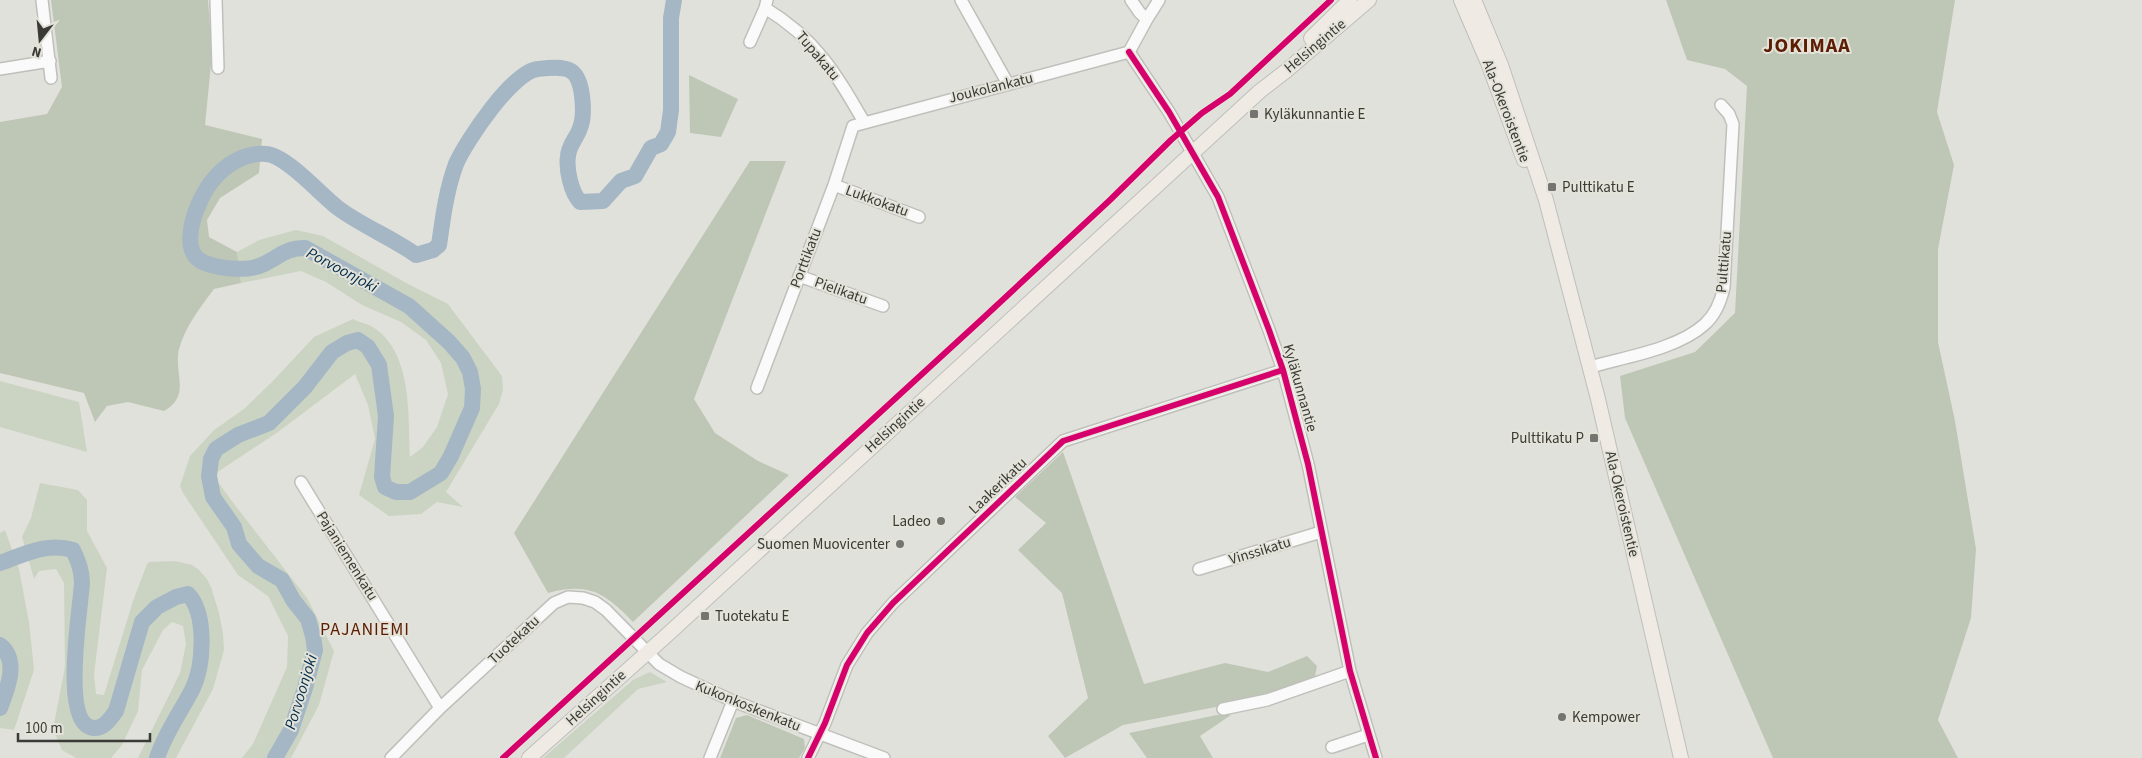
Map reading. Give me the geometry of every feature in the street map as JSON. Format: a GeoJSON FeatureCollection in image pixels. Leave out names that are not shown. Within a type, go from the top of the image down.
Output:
{"type":"FeatureCollection","features":[{"type":"Feature","properties":{"kind":"main road","name":"Helsingintie"},"geometry":{"type":"LineString","coordinates":[[1260,91],[1281,67],[1350,0]]}},
{"type":"Feature","properties":{"kind":"main road","name":"Helsingintie"},"geometry":{"type":"LineString","coordinates":[[529,758],[1192,152],[1260,91],[1369,0]]}},
{"type":"Feature","properties":{"kind":"main road","name":"Ala-Okeroistentie"},"geometry":{"type":"LineString","coordinates":[[1461,0],[1504,105],[1558,252]]}},
{"type":"Feature","properties":{"kind":"main road","name":"Ala-Okeroistentie"},"geometry":{"type":"LineString","coordinates":[[1474,0],[1501,64],[1534,159],[1590,367],[1681,758]]}},
{"type":"Feature","properties":{"kind":"street"},"geometry":{"type":"LineString","coordinates":[[42,0],[52,78]]}},
{"type":"Feature","properties":{"kind":"street"},"geometry":{"type":"LineString","coordinates":[[216,0],[218,68]]}},
{"type":"Feature","properties":{"kind":"street"},"geometry":{"type":"LineString","coordinates":[[961,0],[1008,84]]}},
{"type":"Feature","properties":{"kind":"street"},"geometry":{"type":"LineString","coordinates":[[1131,0],[1147,19]]}},
{"type":"Feature","properties":{"kind":"street"},"geometry":{"type":"LineString","coordinates":[[1129,52],[1159,0]]}},
{"type":"Feature","properties":{"kind":"street"},"geometry":{"type":"LineString","coordinates":[[750,42],[766,4]]}},
{"type":"Feature","properties":{"kind":"street","name":"Tupakatu"},"geometry":{"type":"LineString","coordinates":[[766,4],[810,42],[837,76],[858,124]]}},
{"type":"Feature","properties":{"kind":"street","name":"Joukolankatu"},"geometry":{"type":"LineString","coordinates":[[858,124],[1129,52]]}},
{"type":"Feature","properties":{"kind":"street","name":"Kyläkunnantie"},"geometry":{"type":"LineString","coordinates":[[1129,52],[1169,112],[1218,197],[1283,370],[1308,464],[1350,671],[1376,758]]}},
{"type":"Feature","properties":{"kind":"street"},"geometry":{"type":"LineString","coordinates":[[0,69],[50,61]]}},
{"type":"Feature","properties":{"kind":"street","name":"Pulttikatu"},"geometry":{"type":"LineString","coordinates":[[1590,367],[1647,351],[1685,337],[1706,323],[1718,306],[1724,287],[1733,124],[1729,114],[1721,105]]}},
{"type":"Feature","properties":{"kind":"street","name":"Porttikatu"},"geometry":{"type":"LineString","coordinates":[[757,388],[858,124]]}},
{"type":"Feature","properties":{"kind":"street","name":"Lukkokatu"},"geometry":{"type":"LineString","coordinates":[[834,185],[919,217]]}},
{"type":"Feature","properties":{"kind":"street","name":"Pielikatu"},"geometry":{"type":"LineString","coordinates":[[799,276],[883,306]]}},
{"type":"Feature","properties":{"kind":"street","name":"Laakerikatu"},"geometry":{"type":"LineString","coordinates":[[808,758],[820,735],[847,665],[867,633],[893,603],[1063,441],[1283,370]]}},
{"type":"Feature","properties":{"kind":"street","name":"Pajaniemenkatu"},"geometry":{"type":"LineString","coordinates":[[301,482],[440,708]]}},
{"type":"Feature","properties":{"kind":"street","name":"Vinssikatu"},"geometry":{"type":"LineString","coordinates":[[1199,569],[1321,532]]}},
{"type":"Feature","properties":{"kind":"street","name":"Tuotekatu"},"geometry":{"type":"LineString","coordinates":[[391,758],[440,708],[554,603],[568,597],[583,598],[606,610],[647,652]]}},
{"type":"Feature","properties":{"kind":"street","name":"Kukonkoskenkatu"},"geometry":{"type":"LineString","coordinates":[[647,652],[659,664],[681,677],[733,701],[884,758]]}},
{"type":"Feature","properties":{"kind":"street"},"geometry":{"type":"LineString","coordinates":[[1223,710],[1268,700],[1350,671]]}},
{"type":"Feature","properties":{"kind":"street"},"geometry":{"type":"LineString","coordinates":[[710,758],[733,701]]}},
{"type":"Feature","properties":{"kind":"street"},"geometry":{"type":"LineString","coordinates":[[1332,747],[1368,735]]}},
{"type":"Feature","properties":{"kind":"green space"},"geometry":{"type":"Polygon","coordinates":[[[51,0],[208,0],[212,54],[205,125],[262,139],[259,173],[220,198],[207,220],[209,237],[237,252],[241,283],[214,289],[194,317],[185,332],[179,349],[178,367],[180,383],[177,398],[164,411],[128,402],[107,406],[95,422],[84,393],[0,373],[0,122],[47,114],[62,87],[51,0]]]}},
{"type":"Feature","properties":{"kind":"green space"},"geometry":{"type":"Polygon","coordinates":[[[1666,0],[1955,0],[1937,112],[1954,165],[1938,249],[1938,342],[1955,421],[1976,549],[1971,618],[1938,720],[1958,758],[1773,758],[1625,418],[1620,376],[1695,352],[1735,313],[1747,86],[1725,69],[1687,60],[1666,0]]]}},
{"type":"Feature","properties":{"kind":"green space"},"geometry":{"type":"Polygon","coordinates":[[[689,75],[738,99],[721,137],[690,133],[689,75]]]}},
{"type":"Feature","properties":{"kind":"green space"},"geometry":{"type":"Polygon","coordinates":[[[750,161],[786,161],[694,399],[715,433],[758,461],[789,475],[633,622],[614,604],[595,592],[575,589],[548,593],[514,533],[750,161]]]}},
{"type":"Feature","properties":{"kind":"green space"},"geometry":{"type":"Polygon","coordinates":[[[296,230],[323,236],[408,284],[448,304],[502,376],[503,390],[499,404],[446,492],[463,507],[437,502],[421,514],[389,516],[359,495],[375,439],[368,405],[355,374],[278,432],[213,475],[307,598],[334,651],[319,705],[291,758],[242,758],[253,744],[287,667],[288,636],[268,596],[238,575],[183,493],[180,486],[190,456],[214,430],[244,409],[314,337],[353,319],[371,326],[385,337],[395,351],[406,385],[410,457],[423,447],[437,427],[448,394],[441,363],[426,340],[401,322],[362,305],[326,282],[301,271],[241,283],[237,252],[259,240],[296,230]]]}},
{"type":"Feature","properties":{"kind":"green space"},"geometry":{"type":"Polygon","coordinates":[[[0,381],[79,402],[87,452],[0,427],[0,381]]]}},
{"type":"Feature","properties":{"kind":"green space"},"geometry":{"type":"Polygon","coordinates":[[[1063,452],[1144,684],[1225,663],[1268,672],[1307,656],[1317,666],[1315,677],[1226,705],[1123,725],[1065,758],[1048,736],[1088,698],[1062,593],[1018,550],[1046,523],[1015,497],[1063,452]]]}},
{"type":"Feature","properties":{"kind":"green space"},"geometry":{"type":"Polygon","coordinates":[[[40,483],[78,490],[87,500],[87,531],[107,568],[94,675],[96,694],[104,695],[133,601],[149,562],[175,561],[192,565],[207,579],[211,587],[219,613],[224,650],[213,689],[176,758],[138,758],[180,673],[186,644],[183,626],[172,622],[163,630],[142,670],[138,711],[122,745],[111,758],[76,758],[62,750],[53,729],[65,667],[64,583],[56,569],[39,571],[34,579],[22,537],[31,518],[40,483]]]}},
{"type":"Feature","properties":{"kind":"green space"},"geometry":{"type":"Polygon","coordinates":[[[5,530],[19,569],[29,622],[34,670],[14,730],[0,728],[0,533],[5,530]]]}},
{"type":"Feature","properties":{"kind":"green space"},"geometry":{"type":"Polygon","coordinates":[[[650,672],[667,682],[638,689],[564,758],[543,758],[633,680],[650,672]]]}},
{"type":"Feature","properties":{"kind":"green space"},"geometry":{"type":"Polygon","coordinates":[[[1222,714],[1231,715],[1200,736],[1213,758],[1147,758],[1129,733],[1222,714]]]}},
{"type":"Feature","properties":{"kind":"green space"},"geometry":{"type":"Polygon","coordinates":[[[747,715],[804,739],[805,748],[799,758],[720,758],[736,718],[747,715]]]}},
{"type":"Feature","properties":{"kind":"waterway","name":"Porvoonjoki"},"geometry":{"type":"LineString","coordinates":[[275,758],[291,730],[305,688],[315,650],[313,636],[308,619],[293,600],[282,580],[258,566],[239,544],[234,527],[213,497],[209,476],[211,459],[216,449],[238,435],[269,423],[305,387],[332,352],[347,343],[358,340],[368,347],[379,365],[386,416],[382,477],[385,487],[396,492],[410,492],[441,473],[451,456],[472,408],[473,389],[470,372],[463,358],[449,342],[409,306],[305,248],[288,251],[264,264],[243,269],[211,265],[196,257],[191,248],[190,236],[192,223],[201,198],[223,169],[243,157],[266,154],[274,156],[293,168],[338,208],[416,255],[433,250],[439,245],[447,194],[456,164],[480,124],[516,81],[538,69],[564,68],[571,71],[579,82],[583,107],[579,132],[570,148],[568,156],[570,180],[580,202],[603,201],[621,181],[635,176],[651,148],[661,144],[668,132],[671,110],[671,18],[674,0]]}},
{"type":"Feature","properties":{"kind":"waterway","name":"Porvoonjoki"},"geometry":{"type":"LineString","coordinates":[[0,563],[45,548],[54,547],[73,550],[78,562],[82,583],[76,638],[75,686],[77,707],[83,722],[93,728],[104,725],[116,711],[142,622],[157,607],[176,597],[188,594],[194,603],[201,627],[202,640],[199,668],[192,690],[168,732],[157,758]]}},
{"type":"Feature","properties":{"kind":"waterway","name":"Porvoonjoki"},"geometry":{"type":"LineString","coordinates":[[0,645],[6,651],[10,666],[9,683],[0,708]]}},
{"type":"Feature","properties":{"kind":"cycle path"},"geometry":{"type":"LineString","coordinates":[[503,758],[981,320],[1110,200],[1171,140],[1202,113],[1230,94],[1331,0]]}},
{"type":"Feature","properties":{"kind":"cycle path"},"geometry":{"type":"LineString","coordinates":[[1129,52],[1169,112],[1218,197],[1283,370],[1308,464],[1350,671],[1376,758]]}},
{"type":"Feature","properties":{"kind":"cycle path"},"geometry":{"type":"LineString","coordinates":[[808,758],[825,723],[847,665],[867,633],[893,603],[1063,441],[1283,370]]}},
{"type":"Feature","properties":{"kind":"place","name":"Kyläkunnantie E"},"geometry":{"type":"Point","coordinates":[1254,114]}},
{"type":"Feature","properties":{"kind":"place","name":"Pulttikatu E"},"geometry":{"type":"Point","coordinates":[1552,187]}},
{"type":"Feature","properties":{"kind":"place","name":"Pulttikatu P"},"geometry":{"type":"Point","coordinates":[1594,438]}},
{"type":"Feature","properties":{"kind":"place","name":"Ladeo"},"geometry":{"type":"Point","coordinates":[941,521]}},
{"type":"Feature","properties":{"kind":"place","name":"Suomen Muovicenter"},"geometry":{"type":"Point","coordinates":[900,544]}},
{"type":"Feature","properties":{"kind":"place","name":"Tuotekatu E"},"geometry":{"type":"Point","coordinates":[705,616]}},
{"type":"Feature","properties":{"kind":"place","name":"Kempower"},"geometry":{"type":"Point","coordinates":[1562,717]}},
{"type":"Feature","properties":{"kind":"district","name":"JOKIMAA"},"geometry":{"type":"Point","coordinates":[1807,46]}},
{"type":"Feature","properties":{"kind":"district","name":"PAJANIEMI"},"geometry":{"type":"Point","coordinates":[365,629]}}]}
